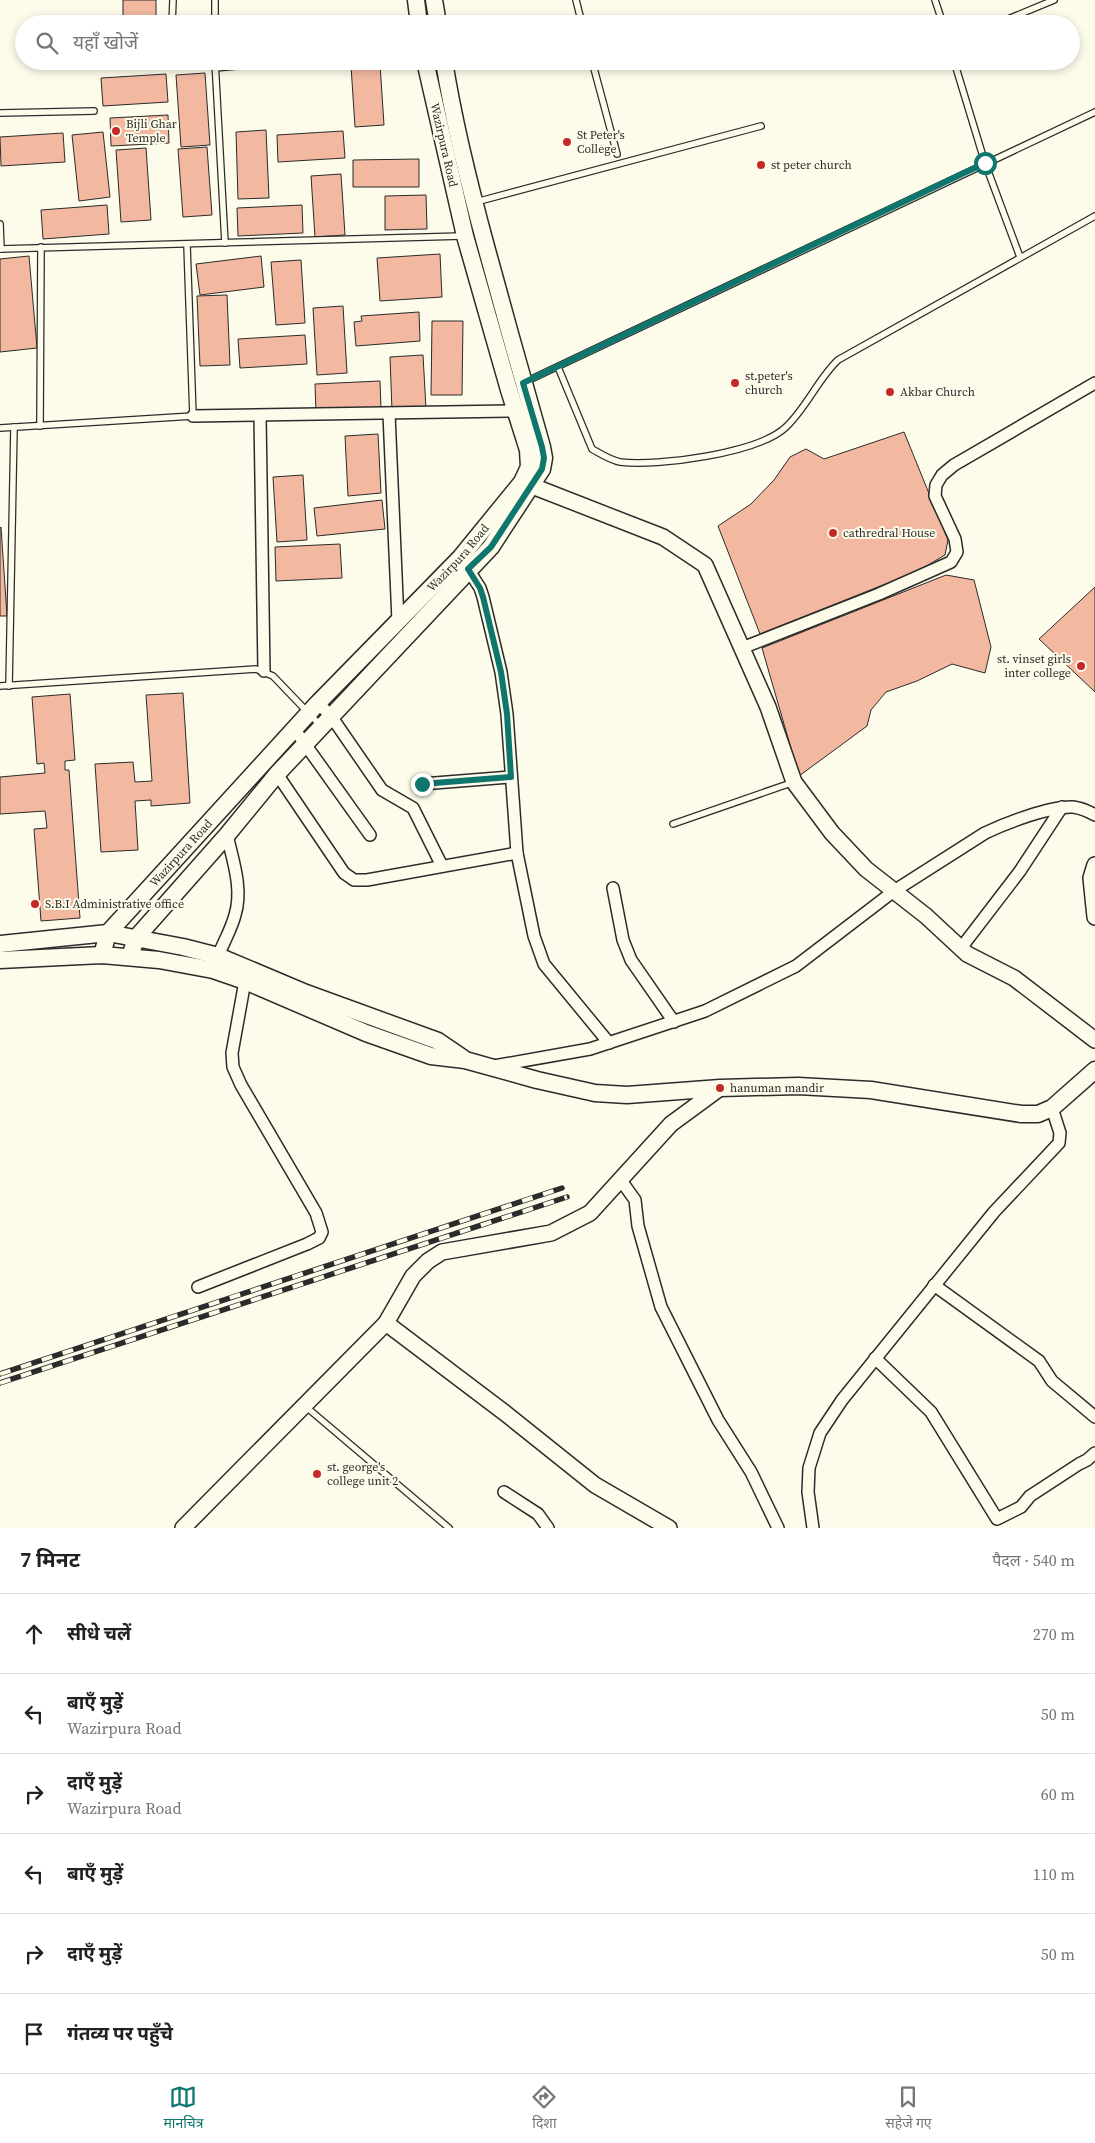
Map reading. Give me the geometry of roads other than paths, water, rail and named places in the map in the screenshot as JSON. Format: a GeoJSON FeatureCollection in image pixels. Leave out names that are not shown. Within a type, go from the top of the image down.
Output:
{"type":"FeatureCollection","features":[{"type":"Feature","properties":{"kind":"main road"},"geometry":{"type":"LineString","coordinates":[[416,0],[418,15]]}},
{"type":"Feature","properties":{"kind":"main road"},"geometry":{"type":"LineString","coordinates":[[434,0],[436,15]]}},
{"type":"Feature","properties":{"kind":"main road","name":"Wazirpura Road"},"geometry":{"type":"LineString","coordinates":[[427,70],[465,236],[528,450],[527,484]]}},
{"type":"Feature","properties":{"kind":"main road","name":"Wazirpura Road"},"geometry":{"type":"LineString","coordinates":[[130,957],[136,938],[227,836],[277,774],[306,745],[464,563],[527,484],[542,469],[544,458],[474,202],[456,127],[446,70]]}},
{"type":"Feature","properties":{"kind":"main road","name":"Wazirpura Road"},"geometry":{"type":"LineString","coordinates":[[102,955],[108,933],[314,709],[398,621],[464,563]]}},
{"type":"Feature","properties":{"kind":"main road"},"geometry":{"type":"LineString","coordinates":[[0,944],[108,933],[183,947],[216,963],[245,981],[366,1033],[422,1053],[465,1060],[595,1093],[627,1095],[720,1088],[798,1086],[871,1090],[1021,1114],[1038,1114],[1052,1108],[1095,1070]]}},
{"type":"Feature","properties":{"kind":"main road"},"geometry":{"type":"LineString","coordinates":[[0,960],[102,955],[216,963],[306,993],[438,1041],[465,1060]]}},
{"type":"Feature","properties":{"kind":"street"},"geometry":{"type":"LineString","coordinates":[[742,648],[879,594],[951,562],[957,552],[956,539],[935,496],[936,485],[942,476],[954,464],[1095,383]]}},
{"type":"Feature","properties":{"kind":"street"},"geometry":{"type":"LineString","coordinates":[[193,416],[516,411]]}},
{"type":"Feature","properties":{"kind":"street"},"geometry":{"type":"LineString","coordinates":[[389,414],[398,621]]}},
{"type":"Feature","properties":{"kind":"street"},"geometry":{"type":"LineString","coordinates":[[260,416],[264,671]]}},
{"type":"Feature","properties":{"kind":"street"},"geometry":{"type":"LineString","coordinates":[[527,484],[663,537],[705,565],[768,707],[794,782],[832,833],[866,868],[926,916],[967,954],[1014,978],[1095,1040]]}},
{"type":"Feature","properties":{"kind":"street"},"geometry":{"type":"LineString","coordinates":[[464,563],[480,588],[501,672],[507,714],[517,853],[534,936],[544,964],[609,1042]]}},
{"type":"Feature","properties":{"kind":"street"},"geometry":{"type":"LineString","coordinates":[[314,709],[382,790],[413,808],[442,866]]}},
{"type":"Feature","properties":{"kind":"street"},"geometry":{"type":"LineString","coordinates":[[295,730],[370,835]]}},
{"type":"Feature","properties":{"kind":"street"},"geometry":{"type":"LineString","coordinates":[[277,774],[347,876],[354,880],[368,880],[517,853]]}},
{"type":"Feature","properties":{"kind":"street"},"geometry":{"type":"LineString","coordinates":[[422,784],[511,777]]}},
{"type":"Feature","properties":{"kind":"street"},"geometry":{"type":"LineString","coordinates":[[960,948],[1020,871],[1062,808]]}},
{"type":"Feature","properties":{"kind":"street"},"geometry":{"type":"LineString","coordinates":[[487,1067],[590,1049],[705,1011],[796,966],[894,891],[985,832],[1062,808],[1080,808],[1095,816]]}},
{"type":"Feature","properties":{"kind":"street"},"geometry":{"type":"LineString","coordinates":[[216,963],[235,915],[238,897],[238,887],[227,836]]}},
{"type":"Feature","properties":{"kind":"street"},"geometry":{"type":"LineString","coordinates":[[1095,865],[1091,878],[1095,917]]}},
{"type":"Feature","properties":{"kind":"street"},"geometry":{"type":"LineString","coordinates":[[614,888],[623,940],[631,960],[674,1022]]}},
{"type":"Feature","properties":{"kind":"street"},"geometry":{"type":"LineString","coordinates":[[198,1286],[306,1244],[319,1238],[322,1232],[316,1213],[233,1067],[232,1053],[245,981]]}},
{"type":"Feature","properties":{"kind":"street"},"geometry":{"type":"LineString","coordinates":[[183,1528],[386,1323],[413,1276],[428,1261],[442,1252],[551,1233],[590,1212],[671,1124],[720,1088]]}},
{"type":"Feature","properties":{"kind":"street"},"geometry":{"type":"LineString","coordinates":[[813,1528],[808,1476],[820,1433],[842,1400],[934,1285],[994,1212],[1059,1142],[1060,1133],[1052,1108]]}},
{"type":"Feature","properties":{"kind":"street"},"geometry":{"type":"LineString","coordinates":[[620,1179],[635,1200],[638,1226],[661,1307],[718,1420],[751,1472],[778,1528]]}},
{"type":"Feature","properties":{"kind":"street"},"geometry":{"type":"LineString","coordinates":[[934,1285],[1039,1361],[1052,1381],[1095,1417]]}},
{"type":"Feature","properties":{"kind":"street"},"geometry":{"type":"LineString","coordinates":[[386,1323],[505,1412],[595,1485],[669,1528]]}},
{"type":"Feature","properties":{"kind":"street"},"geometry":{"type":"LineString","coordinates":[[875,1358],[932,1412],[997,1519],[1020,1507],[1030,1496],[1087,1460],[1095,1452]]}},
{"type":"Feature","properties":{"kind":"street"},"geometry":{"type":"LineString","coordinates":[[504,1492],[538,1514],[545,1521],[548,1528]]}},
{"type":"Feature","properties":{"kind":"lane"},"geometry":{"type":"LineString","coordinates":[[172,15],[173,0]]}},
{"type":"Feature","properties":{"kind":"lane"},"geometry":{"type":"LineString","coordinates":[[215,0],[215,15]]}},
{"type":"Feature","properties":{"kind":"lane"},"geometry":{"type":"LineString","coordinates":[[576,0],[580,15]]}},
{"type":"Feature","properties":{"kind":"lane"},"geometry":{"type":"LineString","coordinates":[[935,0],[940,15]]}},
{"type":"Feature","properties":{"kind":"lane"},"geometry":{"type":"LineString","coordinates":[[1018,15],[1054,0]]}},
{"type":"Feature","properties":{"kind":"lane"},"geometry":{"type":"LineString","coordinates":[[215,70],[224,243]]}},
{"type":"Feature","properties":{"kind":"lane"},"geometry":{"type":"LineString","coordinates":[[594,70],[617,154]]}},
{"type":"Feature","properties":{"kind":"lane"},"geometry":{"type":"LineString","coordinates":[[957,70],[985,163],[1020,257]]}},
{"type":"Feature","properties":{"kind":"lane"},"geometry":{"type":"LineString","coordinates":[[0,113],[94,111]]}},
{"type":"Feature","properties":{"kind":"lane"},"geometry":{"type":"LineString","coordinates":[[523,383],[1095,112]]}},
{"type":"Feature","properties":{"kind":"lane"},"geometry":{"type":"LineString","coordinates":[[474,202],[761,126]]}},
{"type":"Feature","properties":{"kind":"lane"},"geometry":{"type":"LineString","coordinates":[[558,367],[592,449],[618,462],[639,463],[689,459],[758,443],[777,434],[787,426],[829,368],[838,360],[1095,216]]}},
{"type":"Feature","properties":{"kind":"lane"},"geometry":{"type":"LineString","coordinates":[[0,224],[1,249],[465,236]]}},
{"type":"Feature","properties":{"kind":"lane"},"geometry":{"type":"LineString","coordinates":[[0,428],[193,416],[187,245]]}},
{"type":"Feature","properties":{"kind":"lane"},"geometry":{"type":"LineString","coordinates":[[40,426],[41,247]]}},
{"type":"Feature","properties":{"kind":"lane"},"geometry":{"type":"LineString","coordinates":[[9,686],[14,428]]}},
{"type":"Feature","properties":{"kind":"lane"},"geometry":{"type":"LineString","coordinates":[[0,686],[246,669],[264,671],[273,676],[314,709]]}},
{"type":"Feature","properties":{"kind":"lane"},"geometry":{"type":"LineString","coordinates":[[674,824],[794,782]]}},
{"type":"Feature","properties":{"kind":"lane"},"geometry":{"type":"LineString","coordinates":[[305,1406],[449,1528]]}},
{"type":"Feature","properties":{"kind":"railway"},"geometry":{"type":"LineString","coordinates":[[0,1374],[562,1188]]}},
{"type":"Feature","properties":{"kind":"railway"},"geometry":{"type":"LineString","coordinates":[[0,1383],[567,1197]]}},
{"type":"Feature","properties":{"kind":"place","name":"Bijli Ghar Temple"},"geometry":{"type":"Point","coordinates":[116,131]}},
{"type":"Feature","properties":{"kind":"place","name":"St Peter's College"},"geometry":{"type":"Point","coordinates":[567,142]}},
{"type":"Feature","properties":{"kind":"place","name":"st peter church"},"geometry":{"type":"Point","coordinates":[761,165]}},
{"type":"Feature","properties":{"kind":"place","name":"st.peter's church"},"geometry":{"type":"Point","coordinates":[735,383]}},
{"type":"Feature","properties":{"kind":"place","name":"Akbar Church"},"geometry":{"type":"Point","coordinates":[890,392]}},
{"type":"Feature","properties":{"kind":"place","name":"cathredral House"},"geometry":{"type":"Point","coordinates":[833,533]}},
{"type":"Feature","properties":{"kind":"place","name":"st. vinset girls inter college"},"geometry":{"type":"Point","coordinates":[1081,666]}},
{"type":"Feature","properties":{"kind":"place","name":"S.B.I Administrative office"},"geometry":{"type":"Point","coordinates":[35,904]}},
{"type":"Feature","properties":{"kind":"place","name":"hanuman mandir"},"geometry":{"type":"Point","coordinates":[720,1088]}},
{"type":"Feature","properties":{"kind":"place","name":"st. george's college unit 2"},"geometry":{"type":"Point","coordinates":[317,1474]}}]}
